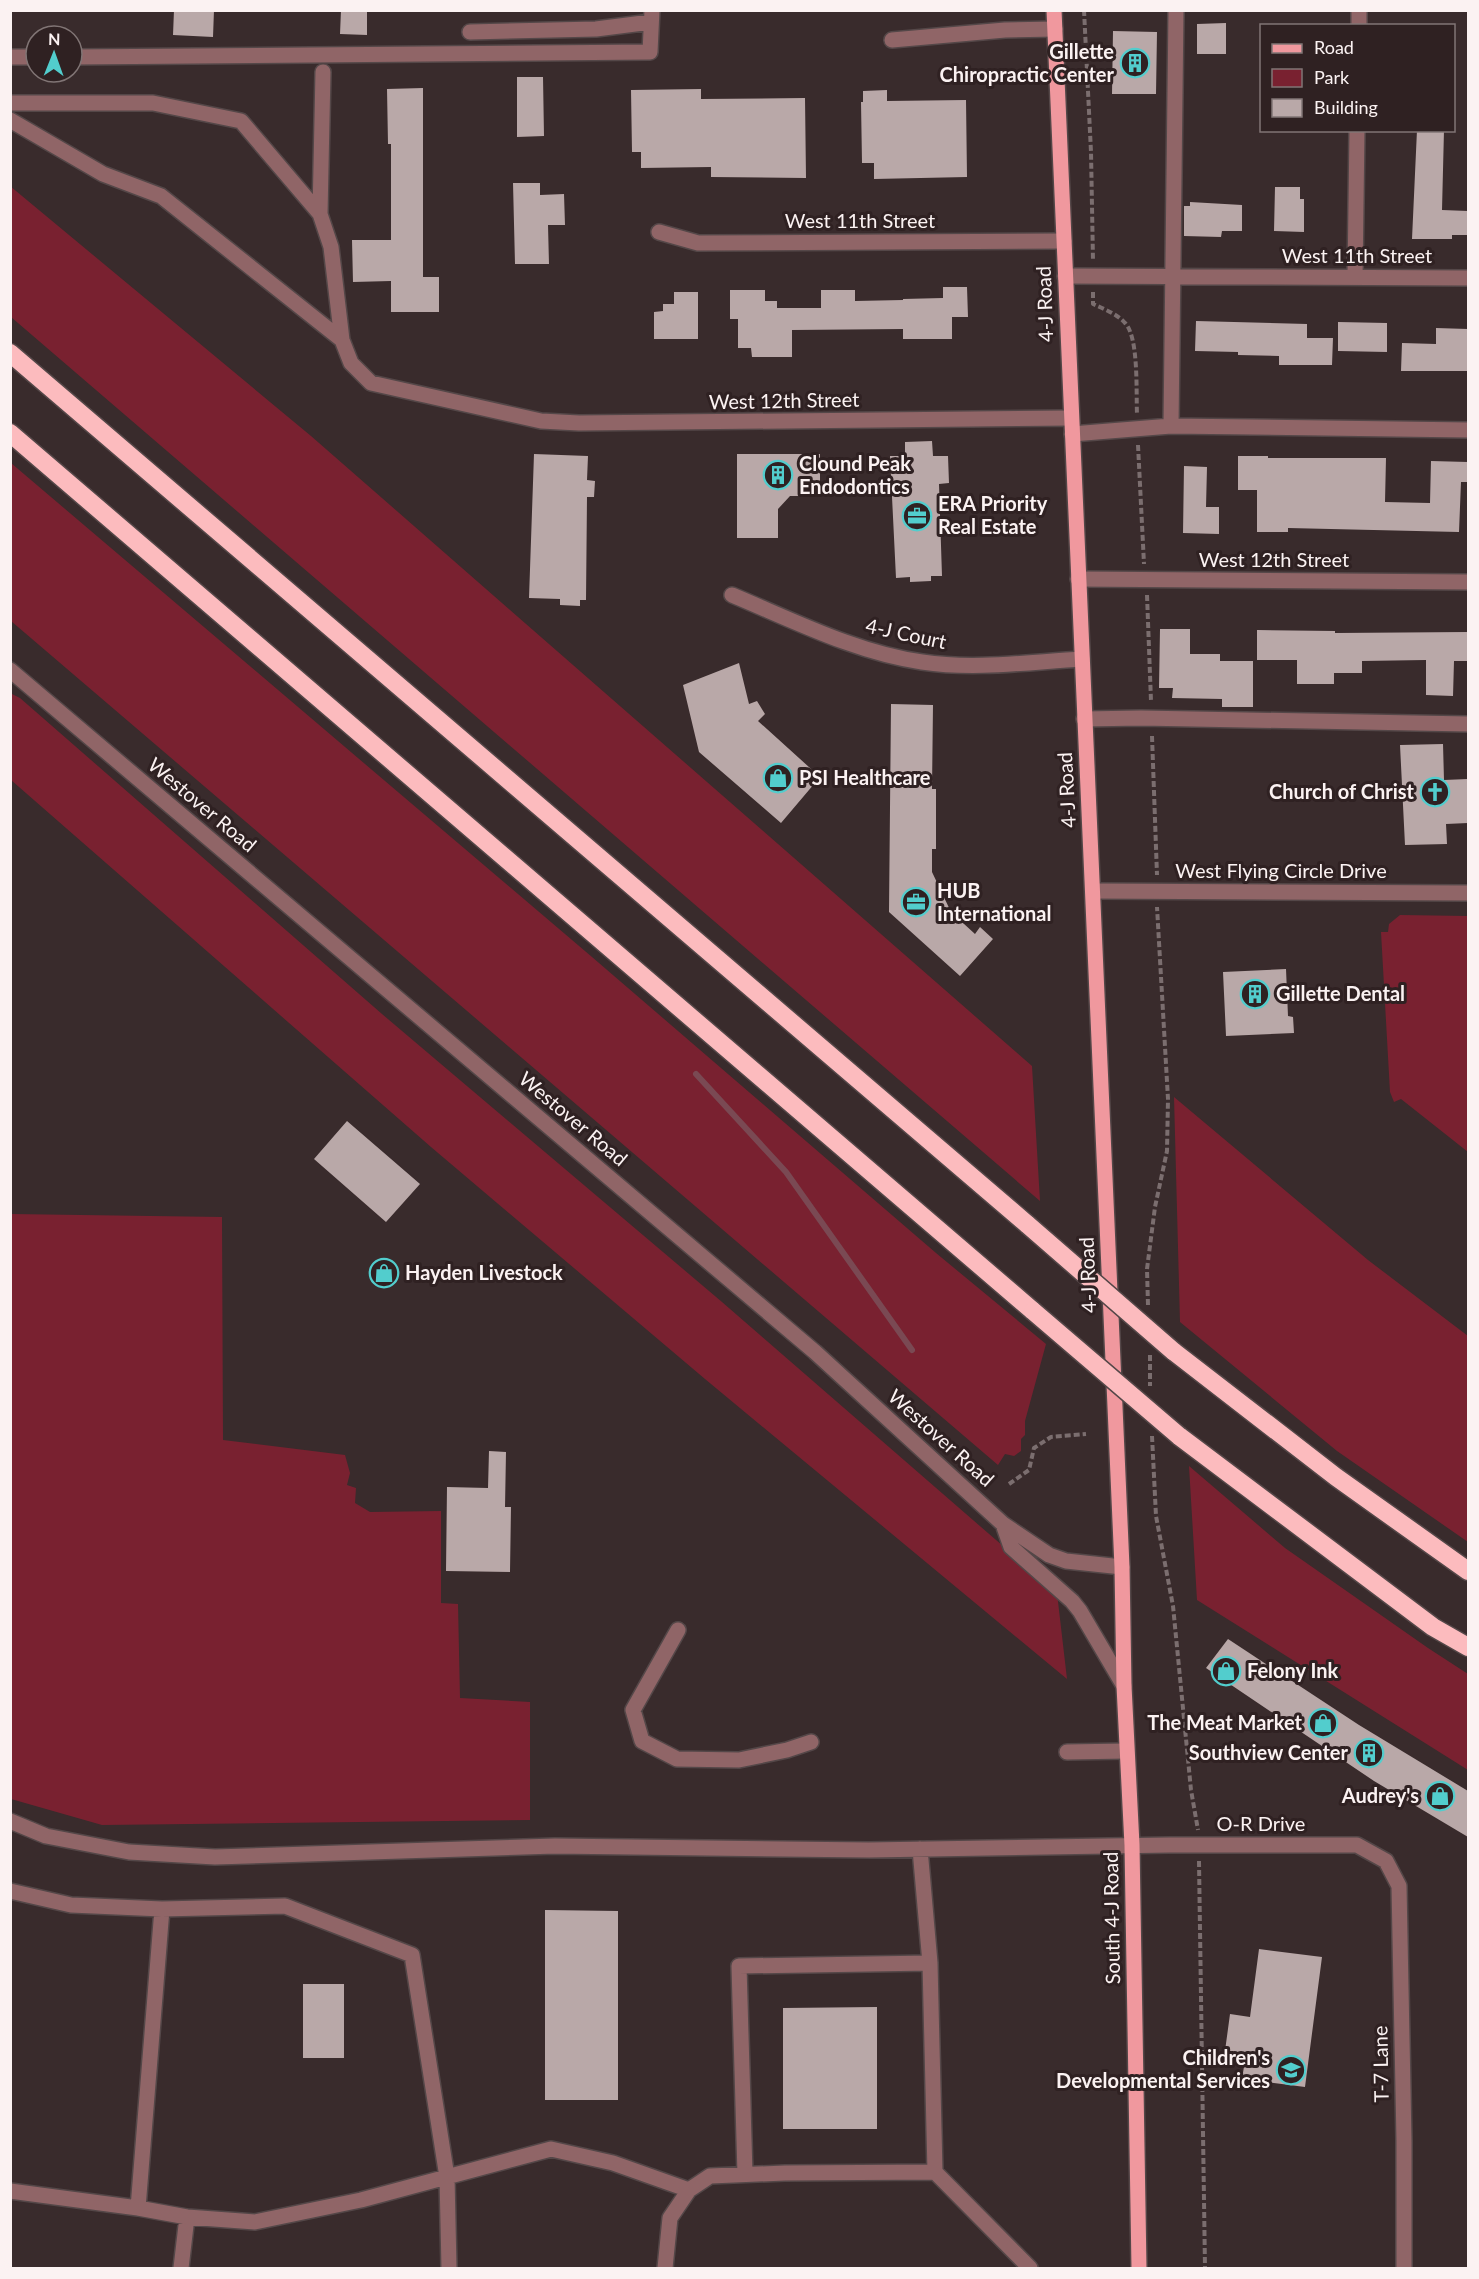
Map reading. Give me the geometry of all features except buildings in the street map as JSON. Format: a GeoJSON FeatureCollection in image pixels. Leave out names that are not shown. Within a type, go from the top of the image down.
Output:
{"type":"FeatureCollection","features":[{"type":"Feature","properties":{"kind":"highway"},"geometry":{"type":"LineString","coordinates":[[10,353],[1173,1351],[1336,1477],[1468,1571]]}},
{"type":"Feature","properties":{"kind":"highway"},"geometry":{"type":"LineString","coordinates":[[10,433],[1179,1436],[1433,1627],[1468,1647]]}},
{"type":"Feature","properties":{"kind":"main road","name":"4-J Road"},"geometry":{"type":"LineString","coordinates":[[1054,10],[1122,1567]]}},
{"type":"Feature","properties":{"kind":"main road","name":"South 4-J Road"},"geometry":{"type":"LineString","coordinates":[[1122,1567],[1126,1750],[1132,1845],[1139,2268]]}},
{"type":"Feature","properties":{"kind":"street"},"geometry":{"type":"LineString","coordinates":[[1172,426],[1176,10]]}},
{"type":"Feature","properties":{"kind":"street"},"geometry":{"type":"LineString","coordinates":[[84,57],[650,52],[651,16],[596,29],[470,32]]}},
{"type":"Feature","properties":{"kind":"street"},"geometry":{"type":"LineString","coordinates":[[892,40],[1005,30],[1055,29]]}},
{"type":"Feature","properties":{"kind":"street"},"geometry":{"type":"LineString","coordinates":[[323,72],[320,214],[331,247],[342,340]]}},
{"type":"Feature","properties":{"kind":"street"},"geometry":{"type":"LineString","coordinates":[[10,103],[153,104],[241,120],[320,214]]}},
{"type":"Feature","properties":{"kind":"street"},"geometry":{"type":"LineString","coordinates":[[10,120],[103,174],[161,196],[342,340]]}},
{"type":"Feature","properties":{"kind":"street"},"geometry":{"type":"LineString","coordinates":[[1354,277],[1357,132]]}},
{"type":"Feature","properties":{"kind":"street","name":"West 11th Street"},"geometry":{"type":"LineString","coordinates":[[659,232],[698,243],[1064,241]]}},
{"type":"Feature","properties":{"kind":"street","name":"West 11th Street"},"geometry":{"type":"LineString","coordinates":[[1065,276],[1468,278]]}},
{"type":"Feature","properties":{"kind":"street","name":"West 12th Street"},"geometry":{"type":"LineString","coordinates":[[342,340],[351,363],[371,383],[541,421],[601,424],[1071,418]]}},
{"type":"Feature","properties":{"kind":"street"},"geometry":{"type":"LineString","coordinates":[[1072,434],[1172,426],[1468,430]]}},
{"type":"Feature","properties":{"kind":"street","name":"West 12th Street"},"geometry":{"type":"LineString","coordinates":[[1078,579],[1468,582]]}},
{"type":"Feature","properties":{"kind":"street","name":"4-J Court"},"geometry":{"type":"LineString","coordinates":[[732,596],[868,650],[921,662],[975,666],[1082,659]]}},
{"type":"Feature","properties":{"kind":"street","name":"Westover Road"},"geometry":{"type":"LineString","coordinates":[[10,670],[815,1352],[1003,1524],[1049,1555],[1066,1561],[1122,1567]]}},
{"type":"Feature","properties":{"kind":"street"},"geometry":{"type":"LineString","coordinates":[[1084,719],[1468,724]]}},
{"type":"Feature","properties":{"kind":"street","name":"West Flying Circle Drive"},"geometry":{"type":"LineString","coordinates":[[1094,891],[1468,893]]}},
{"type":"Feature","properties":{"kind":"street"},"geometry":{"type":"LineString","coordinates":[[1003,1524],[1011,1547],[1080,1611],[1124,1686]]}},
{"type":"Feature","properties":{"kind":"street"},"geometry":{"type":"LineString","coordinates":[[678,1630],[633,1710],[642,1741],[677,1759],[740,1760],[787,1750],[811,1742]]}},
{"type":"Feature","properties":{"kind":"street"},"geometry":{"type":"LineString","coordinates":[[1067,1752],[1126,1750]]}},
{"type":"Feature","properties":{"kind":"street","name":"O-R Drive"},"geometry":{"type":"LineString","coordinates":[[10,1821],[46,1836],[129,1851],[215,1857],[555,1845],[920,1849],[1132,1845],[1357,1845],[1386,1861]]}},
{"type":"Feature","properties":{"kind":"street"},"geometry":{"type":"LineString","coordinates":[[920,1849],[930,1963],[935,2172],[1030,2268]]}},
{"type":"Feature","properties":{"kind":"street","name":"T-7 Lane"},"geometry":{"type":"LineString","coordinates":[[1386,1861],[1399,1886],[1404,2268]]}},
{"type":"Feature","properties":{"kind":"street"},"geometry":{"type":"LineString","coordinates":[[10,1891],[71,1905],[162,1909],[285,1905],[412,1955],[447,2177],[449,2268]]}},
{"type":"Feature","properties":{"kind":"street"},"geometry":{"type":"LineString","coordinates":[[138,2208],[162,1909]]}},
{"type":"Feature","properties":{"kind":"street"},"geometry":{"type":"LineString","coordinates":[[745,2174],[739,1966],[930,1963]]}},
{"type":"Feature","properties":{"kind":"street"},"geometry":{"type":"LineString","coordinates":[[10,2191],[187,2217],[255,2222],[361,2200],[551,2149],[613,2163],[689,2190]]}},
{"type":"Feature","properties":{"kind":"street"},"geometry":{"type":"LineString","coordinates":[[665,2268],[670,2218],[689,2190],[710,2176],[935,2172]]}},
{"type":"Feature","properties":{"kind":"street"},"geometry":{"type":"LineString","coordinates":[[181,2268],[187,2217]]}},
{"type":"Feature","properties":{"kind":"path"},"geometry":{"type":"LineString","coordinates":[[1084,10],[1093,254]]}},
{"type":"Feature","properties":{"kind":"path"},"geometry":{"type":"LineString","coordinates":[[1093,304],[1116,315],[1127,324],[1133,336],[1137,419]]}},
{"type":"Feature","properties":{"kind":"path"},"geometry":{"type":"LineString","coordinates":[[1138,439],[1144,558]]}},
{"type":"Feature","properties":{"kind":"path"},"geometry":{"type":"LineString","coordinates":[[1148,599],[1151,710]]}},
{"type":"Feature","properties":{"kind":"path"},"geometry":{"type":"LineString","coordinates":[[1152,727],[1156,871]]}},
{"type":"Feature","properties":{"kind":"path"},"geometry":{"type":"LineString","coordinates":[[1009,1484],[1029,1470],[1034,1448],[1051,1437],[1086,1434]]}},
{"type":"Feature","properties":{"kind":"path"},"geometry":{"type":"LineString","coordinates":[[1200,1865],[1205,2268]]}},
{"type":"Feature","properties":{"kind":"green space"},"geometry":{"type":"Polygon","coordinates":[[[10,186],[311,436],[1032,1066],[1040,1201],[11,317],[10,186]]]}},
{"type":"Feature","properties":{"kind":"green space"},"geometry":{"type":"Polygon","coordinates":[[[11,463],[936,1253],[1046,1344],[1025,1421],[1025,1435],[1021,1439],[1021,1451],[1014,1456],[1005,1454],[998,1465],[11,621],[11,463]]]}},
{"type":"Feature","properties":{"kind":"green space"},"geometry":{"type":"Polygon","coordinates":[[[10,693],[20,698],[382,1014],[722,1302],[1057,1593],[1067,1679],[705,1379],[431,1147],[11,780],[10,693]]]}},
{"type":"Feature","properties":{"kind":"green space"},"geometry":{"type":"Polygon","coordinates":[[[1400,915],[1468,916],[1468,1152],[1401,1099],[1394,1102],[1390,1092],[1381,932],[1388,932],[1389,924],[1400,915]]]}},
{"type":"Feature","properties":{"kind":"green space"},"geometry":{"type":"Polygon","coordinates":[[[1174,1097],[1368,1260],[1468,1336],[1468,1542],[1337,1451],[1180,1322],[1174,1097]]]}},
{"type":"Feature","properties":{"kind":"green space"},"geometry":{"type":"Polygon","coordinates":[[[11,1214],[222,1217],[223,1440],[345,1455],[350,1473],[347,1485],[356,1488],[355,1503],[370,1512],[441,1511],[441,1603],[458,1604],[460,1698],[530,1702],[530,1820],[102,1825],[11,1799],[11,1214]]]}},
{"type":"Feature","properties":{"kind":"green space"},"geometry":{"type":"Polygon","coordinates":[[[1189,1466],[1285,1548],[1468,1674],[1468,1770],[1197,1600],[1189,1466]]]}},
{"type":"Feature","properties":{"kind":"waterway"},"geometry":{"type":"LineString","coordinates":[[696,1074],[786,1172],[912,1350]]}},
{"type":"Feature","properties":{"kind":"place","name":"Gillette Chiropractic Center"},"geometry":{"type":"Point","coordinates":[1135,63]}},
{"type":"Feature","properties":{"kind":"place","name":"Clound Peak Endodontics"},"geometry":{"type":"Point","coordinates":[778,475]}},
{"type":"Feature","properties":{"kind":"place","name":"ERA Priority Real Estate"},"geometry":{"type":"Point","coordinates":[917,516]}},
{"type":"Feature","properties":{"kind":"place","name":"PSI Healthcare"},"geometry":{"type":"Point","coordinates":[778,778]}},
{"type":"Feature","properties":{"kind":"place","name":"Church of Christ"},"geometry":{"type":"Point","coordinates":[1435,792]}},
{"type":"Feature","properties":{"kind":"place","name":"HUB International"},"geometry":{"type":"Point","coordinates":[916,902]}},
{"type":"Feature","properties":{"kind":"place","name":"Gillette Dental"},"geometry":{"type":"Point","coordinates":[1255,994]}},
{"type":"Feature","properties":{"kind":"place","name":"Hayden Livestock"},"geometry":{"type":"Point","coordinates":[384,1273]}},
{"type":"Feature","properties":{"kind":"place","name":"Felony Ink"},"geometry":{"type":"Point","coordinates":[1226,1671]}},
{"type":"Feature","properties":{"kind":"place","name":"The Meat Market"},"geometry":{"type":"Point","coordinates":[1323,1723]}},
{"type":"Feature","properties":{"kind":"place","name":"Southview Center"},"geometry":{"type":"Point","coordinates":[1369,1753]}},
{"type":"Feature","properties":{"kind":"place","name":"Audrey's"},"geometry":{"type":"Point","coordinates":[1440,1796]}},
{"type":"Feature","properties":{"kind":"place","name":"Children's Developmental Services"},"geometry":{"type":"Point","coordinates":[1291,2070]}}]}
